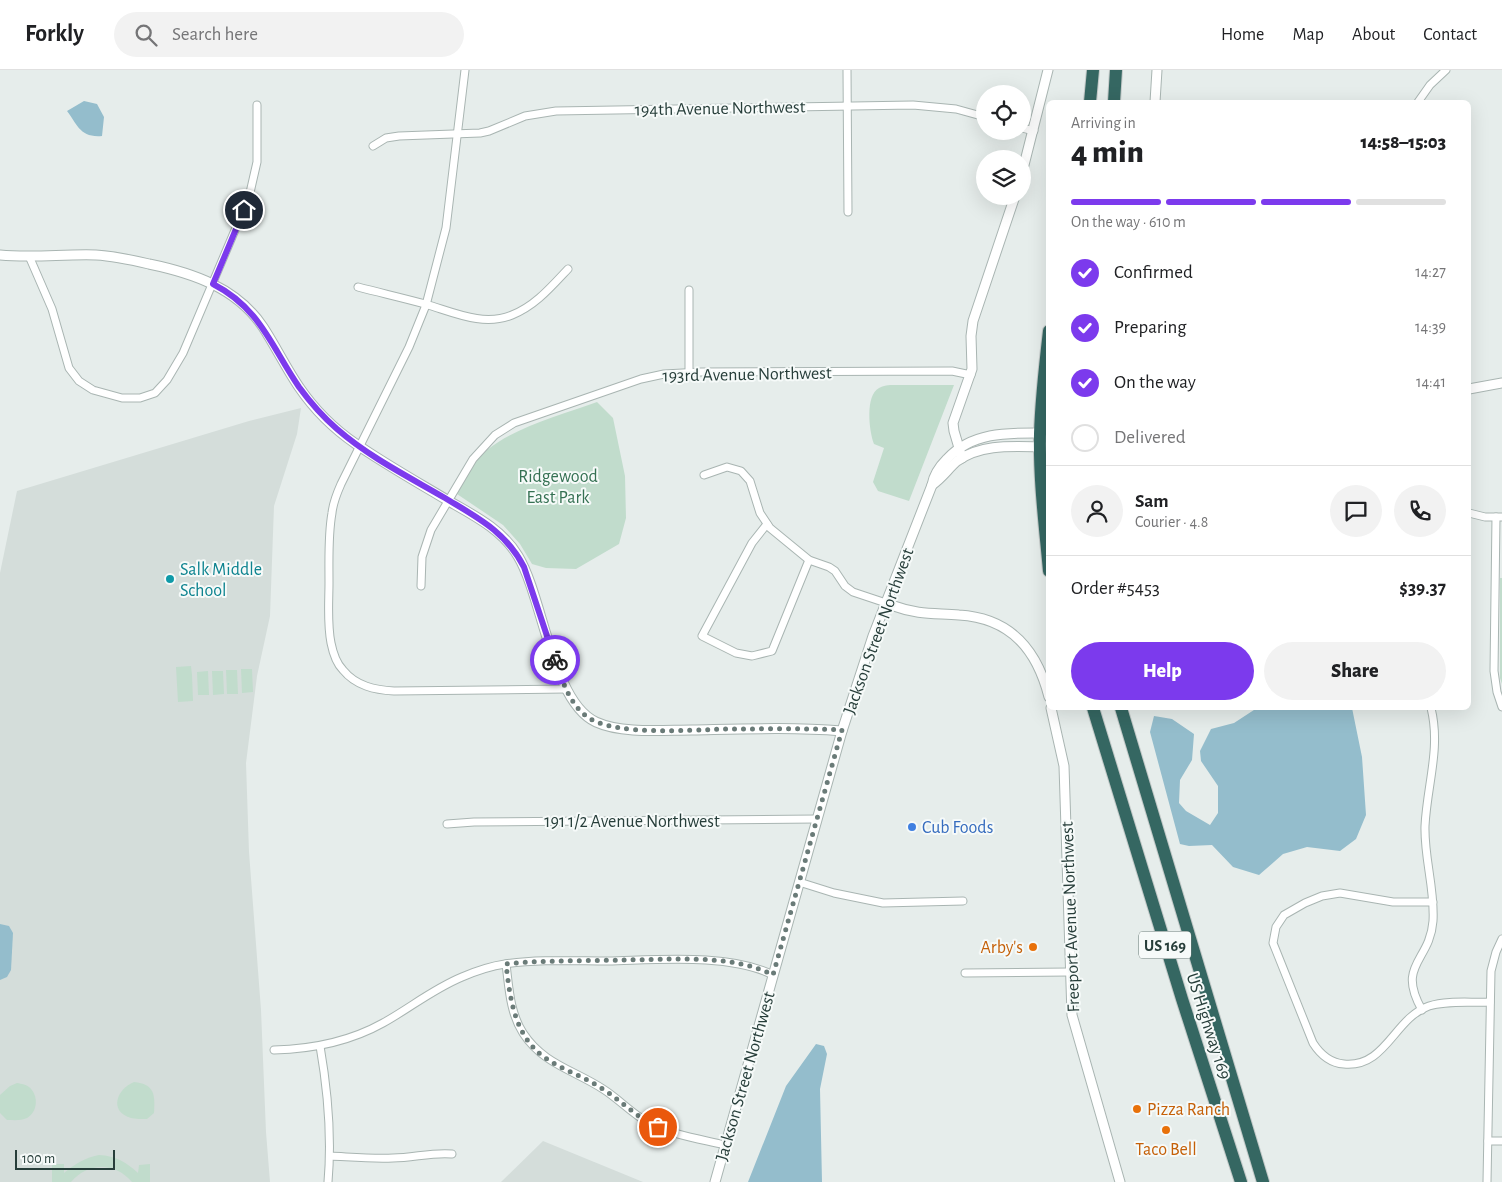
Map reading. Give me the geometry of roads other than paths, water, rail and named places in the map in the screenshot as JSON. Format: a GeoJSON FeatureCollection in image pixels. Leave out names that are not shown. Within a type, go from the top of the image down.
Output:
{"type":"FeatureCollection","features":[{"type":"Feature","properties":{"kind":"highway"},"geometry":{"type":"LineString","coordinates":[[1090,100],[1092,70]]}},
{"type":"Feature","properties":{"kind":"highway"},"geometry":{"type":"LineString","coordinates":[[1114,100],[1116,70]]}},
{"type":"Feature","properties":{"kind":"highway"},"geometry":{"type":"LineString","coordinates":[[1046,357],[1043,383],[1044,447],[1042,502],[1046,541]]}},
{"type":"Feature","properties":{"kind":"highway","name":"US Highway 169"},"geometry":{"type":"LineString","coordinates":[[1094,710],[1182,1000],[1241,1182]]}},
{"type":"Feature","properties":{"kind":"highway","name":"US Highway 169"},"geometry":{"type":"LineString","coordinates":[[1122,710],[1258,1165],[1265,1182]]}},
{"type":"Feature","properties":{"kind":"street"},"geometry":{"type":"LineString","coordinates":[[465,70],[446,228],[426,304],[409,347],[341,484],[334,505],[330,535],[329,569],[331,644],[333,653],[342,669],[355,681],[376,689],[394,691],[566,689]]}},
{"type":"Feature","properties":{"kind":"street"},"geometry":{"type":"LineString","coordinates":[[847,70],[848,212]]}},
{"type":"Feature","properties":{"kind":"street"},"geometry":{"type":"LineString","coordinates":[[1029,150],[1048,70]]}},
{"type":"Feature","properties":{"kind":"street"},"geometry":{"type":"LineString","coordinates":[[1155,100],[1157,70]]}},
{"type":"Feature","properties":{"kind":"street"},"geometry":{"type":"LineString","coordinates":[[1419,100],[1430,85],[1446,70]]}},
{"type":"Feature","properties":{"kind":"street"},"geometry":{"type":"LineString","coordinates":[[28,256],[52,309],[66,359],[74,375],[85,386],[93,390],[122,398],[140,398],[155,393],[168,380],[183,353],[239,223],[253,185],[258,151],[257,106]]}},
{"type":"Feature","properties":{"kind":"street","name":"194th Avenue Northwest"},"geometry":{"type":"LineString","coordinates":[[373,146],[386,138],[399,136],[457,135],[489,131],[525,116],[550,112],[928,106],[956,109],[976,115]]}},
{"type":"Feature","properties":{"kind":"street"},"geometry":{"type":"LineString","coordinates":[[962,458],[953,423],[971,375],[971,326],[1013,205]]}},
{"type":"Feature","properties":{"kind":"street"},"geometry":{"type":"LineString","coordinates":[[0,255],[93,255],[120,257],[176,270],[213,284],[237,299],[255,316],[308,398],[336,428],[360,446],[503,536],[518,556],[528,579],[566,689],[573,703],[588,718],[597,723],[616,728],[634,730],[798,728],[842,730]]}},
{"type":"Feature","properties":{"kind":"street"},"geometry":{"type":"LineString","coordinates":[[358,287],[469,317],[490,320],[516,314],[531,305],[568,269]]}},
{"type":"Feature","properties":{"kind":"street"},"geometry":{"type":"LineString","coordinates":[[689,290],[689,372]]}},
{"type":"Feature","properties":{"kind":"street","name":"193rd Avenue Northwest"},"geometry":{"type":"LineString","coordinates":[[421,586],[424,548],[431,530],[476,454],[504,428],[538,414],[641,379],[664,374],[689,372],[952,371],[971,375]]}},
{"type":"Feature","properties":{"kind":"street"},"geometry":{"type":"LineString","coordinates":[[1471,389],[1502,384]]}},
{"type":"Feature","properties":{"kind":"street","name":"Jackson Street Northwest"},"geometry":{"type":"LineString","coordinates":[[715,1182],[842,730],[863,664],[890,605],[932,486],[933,478],[940,467],[959,448],[972,441],[1008,433],[1044,433]]}},
{"type":"Feature","properties":{"kind":"street","name":"Jackson Street Northwest"},"geometry":{"type":"LineString","coordinates":[[932,486],[940,480],[952,465],[962,458],[981,450],[991,448],[1044,447]]}},
{"type":"Feature","properties":{"kind":"street"},"geometry":{"type":"LineString","coordinates":[[704,475],[727,467],[740,470],[750,481],[760,513],[767,524],[809,560],[829,567],[845,586],[853,592],[923,614],[971,616],[1004,628],[1023,643],[1031,653],[1043,676],[1046,686]]}},
{"type":"Feature","properties":{"kind":"street"},"geometry":{"type":"LineString","coordinates":[[1471,514],[1485,517],[1499,517],[1494,671],[1497,692],[1502,707]]}},
{"type":"Feature","properties":{"kind":"street"},"geometry":{"type":"LineString","coordinates":[[767,524],[752,543],[702,636],[736,653],[752,656],[772,652],[809,560]]}},
{"type":"Feature","properties":{"kind":"street","name":"Freeport Avenue Northwest"},"geometry":{"type":"LineString","coordinates":[[1051,710],[1064,766],[1071,1006],[1120,1182]]}},
{"type":"Feature","properties":{"kind":"street"},"geometry":{"type":"LineString","coordinates":[[1422,1010],[1413,994],[1411,981],[1412,973],[1425,949],[1431,932],[1433,902],[1425,827],[1434,761],[1435,736],[1431,710]]}},
{"type":"Feature","properties":{"kind":"street","name":"191 1/2 Avenue Northwest"},"geometry":{"type":"LineString","coordinates":[[447,824],[474,822],[817,819]]}},
{"type":"Feature","properties":{"kind":"street"},"geometry":{"type":"LineString","coordinates":[[800,882],[834,893],[883,903],[963,901]]}},
{"type":"Feature","properties":{"kind":"street"},"geometry":{"type":"LineString","coordinates":[[1433,902],[1393,902],[1340,894],[1322,896],[1284,915],[1276,927],[1273,943],[1306,1026],[1318,1050],[1328,1059],[1340,1064],[1367,1060],[1382,1050],[1406,1021],[1428,1006],[1449,1003],[1490,1002]]}},
{"type":"Feature","properties":{"kind":"street"},"geometry":{"type":"LineString","coordinates":[[1487,1182],[1492,966],[1502,939]]}},
{"type":"Feature","properties":{"kind":"street"},"geometry":{"type":"LineString","coordinates":[[274,1050],[300,1049],[344,1040],[370,1030],[439,988],[462,977],[506,964],[541,961],[715,960],[752,966],[773,975]]}},
{"type":"Feature","properties":{"kind":"street"},"geometry":{"type":"LineString","coordinates":[[506,964],[512,1007],[518,1025],[544,1057],[600,1087],[647,1122],[674,1132],[725,1145]]}},
{"type":"Feature","properties":{"kind":"street"},"geometry":{"type":"LineString","coordinates":[[964,973],[1070,972]]}},
{"type":"Feature","properties":{"kind":"street"},"geometry":{"type":"LineString","coordinates":[[320,1046],[329,1111],[330,1156],[328,1182]]}},
{"type":"Feature","properties":{"kind":"street"},"geometry":{"type":"LineString","coordinates":[[1488,1141],[1502,1141]]}},
{"type":"Feature","properties":{"kind":"street"},"geometry":{"type":"LineString","coordinates":[[330,1156],[392,1158],[415,1157],[437,1153],[452,1154]]}},
{"type":"Feature","properties":{"kind":"water"},"geometry":{"type":"Polygon","coordinates":[[[84,101],[97,104],[104,117],[102,136],[89,135],[84,132],[67,111],[84,101]]]}},
{"type":"Feature","properties":{"kind":"water"},"geometry":{"type":"Polygon","coordinates":[[[1254,710],[1352,710],[1362,757],[1366,815],[1356,839],[1340,851],[1307,847],[1283,854],[1259,875],[1233,867],[1212,845],[1189,846],[1180,844],[1150,732],[1154,716],[1172,719],[1194,734],[1192,760],[1180,780],[1179,803],[1186,811],[1210,825],[1218,813],[1218,786],[1201,761],[1200,751],[1211,729],[1234,723],[1254,710]]]}},
{"type":"Feature","properties":{"kind":"water"},"geometry":{"type":"Polygon","coordinates":[[[0,924],[9,926],[13,933],[11,970],[7,977],[0,980],[0,924]]]}},
{"type":"Feature","properties":{"kind":"water"},"geometry":{"type":"Polygon","coordinates":[[[816,1044],[824,1046],[827,1054],[820,1089],[822,1182],[748,1182],[786,1086],[816,1044]]]}},
{"type":"Feature","properties":{"kind":"place","name":"Salk Middle School"},"geometry":{"type":"Point","coordinates":[170,579]}},
{"type":"Feature","properties":{"kind":"place","name":"Cub Foods"},"geometry":{"type":"Point","coordinates":[912,827]}},
{"type":"Feature","properties":{"kind":"place","name":"Arby's"},"geometry":{"type":"Point","coordinates":[1033,947]}},
{"type":"Feature","properties":{"kind":"place","name":"Pizza Ranch"},"geometry":{"type":"Point","coordinates":[1137,1109]}},
{"type":"Feature","properties":{"kind":"place","name":"Taco Bell"},"geometry":{"type":"Point","coordinates":[1166,1130]}},
{"type":"Feature","properties":{"kind":"park label","name":"Ridgewood East Park"},"geometry":{"type":"Point","coordinates":[558,486]}}]}
